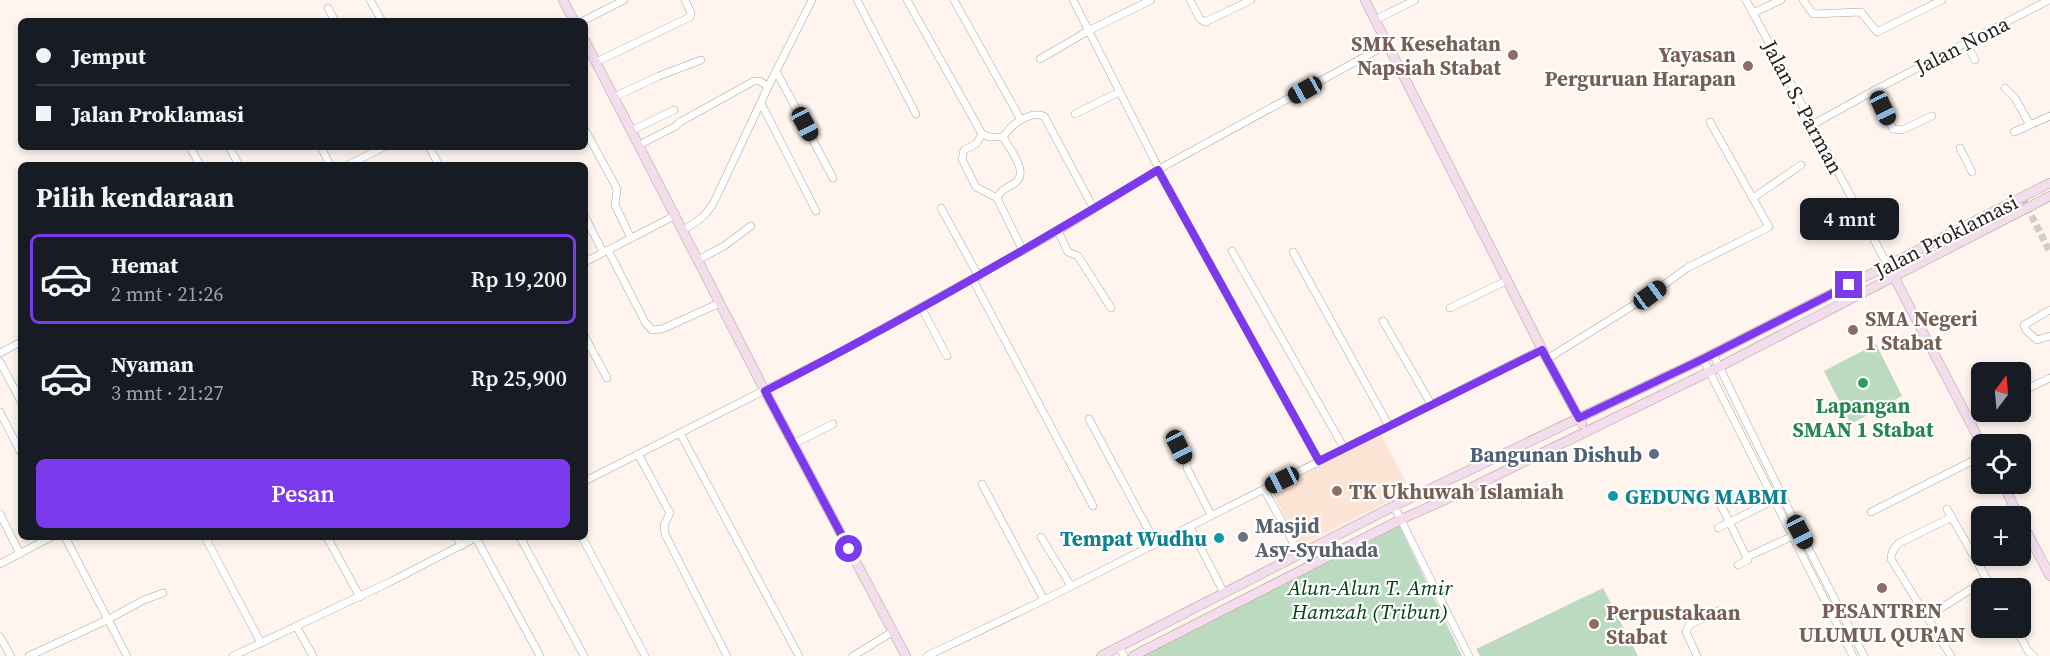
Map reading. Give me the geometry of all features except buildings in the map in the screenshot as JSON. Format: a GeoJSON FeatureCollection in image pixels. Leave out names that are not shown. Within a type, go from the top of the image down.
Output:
{"type":"FeatureCollection","features":[{"type":"Feature","properties":{"kind":"street"},"geometry":{"type":"LineString","coordinates":[[370,0],[380,18]]}},
{"type":"Feature","properties":{"kind":"street"},"geometry":{"type":"LineString","coordinates":[[563,0],[572,18]]}},
{"type":"Feature","properties":{"kind":"street"},"geometry":{"type":"LineString","coordinates":[[588,18],[624,0]]}},
{"type":"Feature","properties":{"kind":"street"},"geometry":{"type":"LineString","coordinates":[[685,0],[691,13],[690,17],[591,57],[632,131],[765,391],[906,656]]}},
{"type":"Feature","properties":{"kind":"street"},"geometry":{"type":"LineString","coordinates":[[683,230],[707,214],[761,103],[765,84],[776,71],[812,0]]}},
{"type":"Feature","properties":{"kind":"street"},"geometry":{"type":"LineString","coordinates":[[857,0],[916,114]]}},
{"type":"Feature","properties":{"kind":"street"},"geometry":{"type":"LineString","coordinates":[[907,0],[982,134],[989,137],[1003,137]]}},
{"type":"Feature","properties":{"kind":"street"},"geometry":{"type":"LineString","coordinates":[[954,0],[1021,120]]}},
{"type":"Feature","properties":{"kind":"street"},"geometry":{"type":"LineString","coordinates":[[1073,0],[1158,170],[1319,461]]}},
{"type":"Feature","properties":{"kind":"street"},"geometry":{"type":"LineString","coordinates":[[1040,59],[1088,31],[1151,0]]}},
{"type":"Feature","properties":{"kind":"street"},"geometry":{"type":"LineString","coordinates":[[1190,0],[1200,19],[1205,22],[1251,0]]}},
{"type":"Feature","properties":{"kind":"street"},"geometry":{"type":"LineString","coordinates":[[1365,0],[1586,431]]}},
{"type":"Feature","properties":{"kind":"street"},"geometry":{"type":"LineString","coordinates":[[1375,20],[1415,0]]}},
{"type":"Feature","properties":{"kind":"street","name":"Jalan S. Parman"},"geometry":{"type":"LineString","coordinates":[[1746,0],[1894,277]]}},
{"type":"Feature","properties":{"kind":"street"},"geometry":{"type":"LineString","coordinates":[[1753,13],[1781,0]]}},
{"type":"Feature","properties":{"kind":"street"},"geometry":{"type":"LineString","coordinates":[[1803,0],[1813,14],[1861,12],[1877,32],[1942,0]]}},
{"type":"Feature","properties":{"kind":"street","name":"Jalan Nona"},"geometry":{"type":"LineString","coordinates":[[1812,125],[2049,0]]}},
{"type":"Feature","properties":{"kind":"street"},"geometry":{"type":"LineString","coordinates":[[328,8],[333,18]]}},
{"type":"Feature","properties":{"kind":"street"},"geometry":{"type":"LineString","coordinates":[[1965,43],[1975,60]]}},
{"type":"Feature","properties":{"kind":"street"},"geometry":{"type":"LineString","coordinates":[[588,479],[844,350],[1058,231],[1158,170],[1388,44]]}},
{"type":"Feature","properties":{"kind":"street"},"geometry":{"type":"LineString","coordinates":[[614,97],[701,60]]}},
{"type":"Feature","properties":{"kind":"street"},"geometry":{"type":"LineString","coordinates":[[776,71],[833,178]]}},
{"type":"Feature","properties":{"kind":"street"},"geometry":{"type":"LineString","coordinates":[[639,145],[754,81],[765,84]]}},
{"type":"Feature","properties":{"kind":"street"},"geometry":{"type":"LineString","coordinates":[[2005,88],[2015,98],[2030,125]]}},
{"type":"Feature","properties":{"kind":"street"},"geometry":{"type":"LineString","coordinates":[[1875,90],[1893,129],[1902,130],[1932,116]]}},
{"type":"Feature","properties":{"kind":"street"},"geometry":{"type":"LineString","coordinates":[[1075,114],[1119,92]]}},
{"type":"Feature","properties":{"kind":"street"},"geometry":{"type":"LineString","coordinates":[[761,103],[816,211]]}},
{"type":"Feature","properties":{"kind":"street"},"geometry":{"type":"LineString","coordinates":[[632,131],[674,110]]}},
{"type":"Feature","properties":{"kind":"street"},"geometry":{"type":"LineString","coordinates":[[1003,137],[1011,126],[1021,120],[1036,114],[1044,116],[1094,209]]}},
{"type":"Feature","properties":{"kind":"street"},"geometry":{"type":"LineString","coordinates":[[2014,132],[2050,116]]}},
{"type":"Feature","properties":{"kind":"street"},"geometry":{"type":"LineString","coordinates":[[927,656],[1212,516],[1431,404],[1545,354],[1650,295],[1687,268],[1769,227],[1710,122]]}},
{"type":"Feature","properties":{"kind":"street"},"geometry":{"type":"LineString","coordinates":[[982,134],[976,144],[964,150],[962,159],[976,187],[997,198],[1023,251]]}},
{"type":"Feature","properties":{"kind":"street"},"geometry":{"type":"LineString","coordinates":[[588,135],[615,183],[617,189],[615,205],[630,238]]}},
{"type":"Feature","properties":{"kind":"street"},"geometry":{"type":"LineString","coordinates":[[997,198],[1002,190],[1016,183],[1020,175],[1019,166],[1003,137]]}},
{"type":"Feature","properties":{"kind":"street"},"geometry":{"type":"LineString","coordinates":[[1960,148],[1972,172]]}},
{"type":"Feature","properties":{"kind":"street"},"geometry":{"type":"LineString","coordinates":[[360,162],[379,150]]}},
{"type":"Feature","properties":{"kind":"street"},"geometry":{"type":"LineString","coordinates":[[1753,198],[1801,165]]}},
{"type":"Feature","properties":{"kind":"street","name":"Jalan Proklamasi"},"geometry":{"type":"LineString","coordinates":[[1101,656],[1395,506],[1703,359],[2050,183]]}},
{"type":"Feature","properties":{"kind":"street","name":"Jalan Proklamasi"},"geometry":{"type":"LineString","coordinates":[[1132,656],[1402,519],[1710,372],[2050,196]]}},
{"type":"Feature","properties":{"kind":"street"},"geometry":{"type":"LineString","coordinates":[[941,208],[1093,506]]}},
{"type":"Feature","properties":{"kind":"street"},"geometry":{"type":"LineString","coordinates":[[588,260],[676,215]]}},
{"type":"Feature","properties":{"kind":"street"},"geometry":{"type":"LineString","coordinates":[[588,222],[645,322],[652,330],[662,329],[720,303]]}},
{"type":"Feature","properties":{"kind":"street"},"geometry":{"type":"LineString","coordinates":[[698,261],[724,246],[750,226]]}},
{"type":"Feature","properties":{"kind":"street"},"geometry":{"type":"LineString","coordinates":[[1058,231],[1068,252],[1078,256],[1111,308]]}},
{"type":"Feature","properties":{"kind":"street"},"geometry":{"type":"LineString","coordinates":[[1233,251],[1344,448]]}},
{"type":"Feature","properties":{"kind":"street"},"geometry":{"type":"LineString","coordinates":[[1293,252],[1389,426]]}},
{"type":"Feature","properties":{"kind":"street"},"geometry":{"type":"LineString","coordinates":[[1894,277],[1976,434]]}},
{"type":"Feature","properties":{"kind":"street"},"geometry":{"type":"LineString","coordinates":[[1450,308],[1508,280]]}},
{"type":"Feature","properties":{"kind":"street"},"geometry":{"type":"LineString","coordinates":[[921,307],[947,356]]}},
{"type":"Feature","properties":{"kind":"street"},"geometry":{"type":"LineString","coordinates":[[2050,310],[2024,325],[2025,330],[2037,340],[2050,336]]}},
{"type":"Feature","properties":{"kind":"street"},"geometry":{"type":"LineString","coordinates":[[1383,321],[1431,404]]}},
{"type":"Feature","properties":{"kind":"street"},"geometry":{"type":"LineString","coordinates":[[588,342],[608,378]]}},
{"type":"Feature","properties":{"kind":"street"},"geometry":{"type":"LineString","coordinates":[[0,353],[18,344]]}},
{"type":"Feature","properties":{"kind":"street"},"geometry":{"type":"LineString","coordinates":[[1713,354],[1864,656]]}},
{"type":"Feature","properties":{"kind":"street"},"geometry":{"type":"LineString","coordinates":[[1703,359],[1851,655],[1860,648]]}},
{"type":"Feature","properties":{"kind":"street"},"geometry":{"type":"LineString","coordinates":[[0,362],[18,395]]}},
{"type":"Feature","properties":{"kind":"street"},"geometry":{"type":"LineString","coordinates":[[2031,387],[2050,378]]}},
{"type":"Feature","properties":{"kind":"street"},"geometry":{"type":"LineString","coordinates":[[0,412],[18,447]]}},
{"type":"Feature","properties":{"kind":"street"},"geometry":{"type":"LineString","coordinates":[[1089,420],[1156,544]]}},
{"type":"Feature","properties":{"kind":"street"},"geometry":{"type":"LineString","coordinates":[[793,444],[833,424]]}},
{"type":"Feature","properties":{"kind":"street"},"geometry":{"type":"LineString","coordinates":[[680,433],[799,656]]}},
{"type":"Feature","properties":{"kind":"street"},"geometry":{"type":"LineString","coordinates":[[1179,447],[1187,462],[1187,468],[1212,516]]}},
{"type":"Feature","properties":{"kind":"street"},"geometry":{"type":"LineString","coordinates":[[638,454],[670,513],[664,525],[665,534],[728,656]]}},
{"type":"Feature","properties":{"kind":"street"},"geometry":{"type":"LineString","coordinates":[[1871,512],[1971,462]]}},
{"type":"Feature","properties":{"kind":"street"},"geometry":{"type":"LineString","coordinates":[[982,484],[1044,600]]}},
{"type":"Feature","properties":{"kind":"street"},"geometry":{"type":"LineString","coordinates":[[1264,489],[1300,555]]}},
{"type":"Feature","properties":{"kind":"street"},"geometry":{"type":"LineString","coordinates":[[1718,528],[1782,495]]}},
{"type":"Feature","properties":{"kind":"street"},"geometry":{"type":"LineString","coordinates":[[1717,498],[1747,557]]}},
{"type":"Feature","properties":{"kind":"street"},"geometry":{"type":"LineString","coordinates":[[1395,506],[1468,656]]}},
{"type":"Feature","properties":{"kind":"street"},"geometry":{"type":"LineString","coordinates":[[1947,509],[1986,578]]}},
{"type":"Feature","properties":{"kind":"street"},"geometry":{"type":"LineString","coordinates":[[0,514],[20,554]]}},
{"type":"Feature","properties":{"kind":"street"},"geometry":{"type":"LineString","coordinates":[[1951,656],[1891,559],[1891,555],[1899,543],[1952,517]]}},
{"type":"Feature","properties":{"kind":"street"},"geometry":{"type":"LineString","coordinates":[[1190,526],[1224,593]]}},
{"type":"Feature","properties":{"kind":"street"},"geometry":{"type":"LineString","coordinates":[[1738,565],[1748,560],[1747,557],[1792,536]]}},
{"type":"Feature","properties":{"kind":"street"},"geometry":{"type":"LineString","coordinates":[[1041,537],[1071,586]]}},
{"type":"Feature","properties":{"kind":"street"},"geometry":{"type":"LineString","coordinates":[[2031,539],[2050,576]]}},
{"type":"Feature","properties":{"kind":"street"},"geometry":{"type":"LineString","coordinates":[[0,564],[46,540]]}},
{"type":"Feature","properties":{"kind":"street"},"geometry":{"type":"LineString","coordinates":[[67,540],[128,656]]}},
{"type":"Feature","properties":{"kind":"street"},"geometry":{"type":"LineString","coordinates":[[208,540],[261,643]]}},
{"type":"Feature","properties":{"kind":"street"},"geometry":{"type":"LineString","coordinates":[[329,540],[360,597]]}},
{"type":"Feature","properties":{"kind":"street"},"geometry":{"type":"LineString","coordinates":[[458,540],[461,546]]}},
{"type":"Feature","properties":{"kind":"street"},"geometry":{"type":"LineString","coordinates":[[233,656],[360,597],[472,540]]}},
{"type":"Feature","properties":{"kind":"street"},"geometry":{"type":"LineString","coordinates":[[479,540],[540,656]]}},
{"type":"Feature","properties":{"kind":"street"},"geometry":{"type":"LineString","coordinates":[[522,540],[584,656]]}},
{"type":"Feature","properties":{"kind":"street"},"geometry":{"type":"LineString","coordinates":[[584,540],[645,656]]}},
{"type":"Feature","properties":{"kind":"street"},"geometry":{"type":"LineString","coordinates":[[1927,617],[1971,589]]}},
{"type":"Feature","properties":{"kind":"street"},"geometry":{"type":"LineString","coordinates":[[29,656],[163,593]]}},
{"type":"Feature","properties":{"kind":"street"},"geometry":{"type":"LineString","coordinates":[[1697,656],[1686,628],[1718,611]]}},
{"type":"Feature","properties":{"kind":"street"},"geometry":{"type":"LineString","coordinates":[[296,626],[313,656]]}},
{"type":"Feature","properties":{"kind":"street"},"geometry":{"type":"LineString","coordinates":[[853,656],[894,631]]}},
{"type":"Feature","properties":{"kind":"street"},"geometry":{"type":"LineString","coordinates":[[0,637],[11,656]]}},
{"type":"Feature","properties":{"kind":"street"},"geometry":{"type":"LineString","coordinates":[[2021,638],[2028,651],[2034,656]]}},
{"type":"Feature","properties":{"kind":"street"},"geometry":{"type":"LineString","coordinates":[[1119,647],[1124,656]]}},
{"type":"Feature","properties":{"kind":"shaded area","name":"TK Ukhuwah Islamiah"},"geometry":{"type":"Polygon","coordinates":[[[1380,432],[1407,484],[1400,487],[1403,494],[1300,546],[1270,488],[1380,432]]]}},
{"type":"Feature","properties":{"kind":"green space","name":"Lapangan SMAN 1 Stabat"},"geometry":{"type":"Polygon","coordinates":[[[1876,344],[1902,396],[1851,424],[1824,371],[1876,344]]]}},
{"type":"Feature","properties":{"kind":"green space","name":"Alun-Alun T. Amir Hamzah (Tribun)"},"geometry":{"type":"Polygon","coordinates":[[[1398,523],[1462,656],[1136,656],[1398,523]]]}},
{"type":"Feature","properties":{"kind":"green space"},"geometry":{"type":"Polygon","coordinates":[[[1603,588],[1638,656],[1480,656],[1476,649],[1603,588]]]}},
{"type":"Feature","properties":{"kind":"tunnel"},"geometry":{"type":"LineString","coordinates":[[2022,197],[2050,252]]}},
{"type":"Feature","properties":{"kind":"place","name":"SMK Kesehatan Napsiah Stabat"},"geometry":{"type":"Point","coordinates":[1513,55]}},
{"type":"Feature","properties":{"kind":"place","name":"Yayasan Perguruan Harapan"},"geometry":{"type":"Point","coordinates":[1748,66]}},
{"type":"Feature","properties":{"kind":"place","name":"SMA Negeri 1 Stabat"},"geometry":{"type":"Point","coordinates":[1853,330]}},
{"type":"Feature","properties":{"kind":"place","name":"Lapangan SMAN 1 Stabat"},"geometry":{"type":"Point","coordinates":[1863,383]}},
{"type":"Feature","properties":{"kind":"place","name":"Bangunan Dishub"},"geometry":{"type":"Point","coordinates":[1654,454]}},
{"type":"Feature","properties":{"kind":"place","name":"TK Ukhuwah Islamiah"},"geometry":{"type":"Point","coordinates":[1337,491]}},
{"type":"Feature","properties":{"kind":"place","name":"GEDUNG MABMI"},"geometry":{"type":"Point","coordinates":[1613,496]}},
{"type":"Feature","properties":{"kind":"place","name":"Masjid Asy-Syuhada"},"geometry":{"type":"Point","coordinates":[1243,537]}},
{"type":"Feature","properties":{"kind":"place","name":"Tempat Wudhu"},"geometry":{"type":"Point","coordinates":[1219,538]}},
{"type":"Feature","properties":{"kind":"place","name":"PESANTREN ULUMUL QUR'AN"},"geometry":{"type":"Point","coordinates":[1882,588]}},
{"type":"Feature","properties":{"kind":"place","name":"Perpustakaan Stabat"},"geometry":{"type":"Point","coordinates":[1594,624]}},
{"type":"Feature","properties":{"kind":"route"},"geometry":{"type":"LineString","coordinates":[[849,549],[765,391],[979,277],[1158,170],[1319,461],[1542,350],[1579,418],[1703,359],[1849,285]]}}]}
